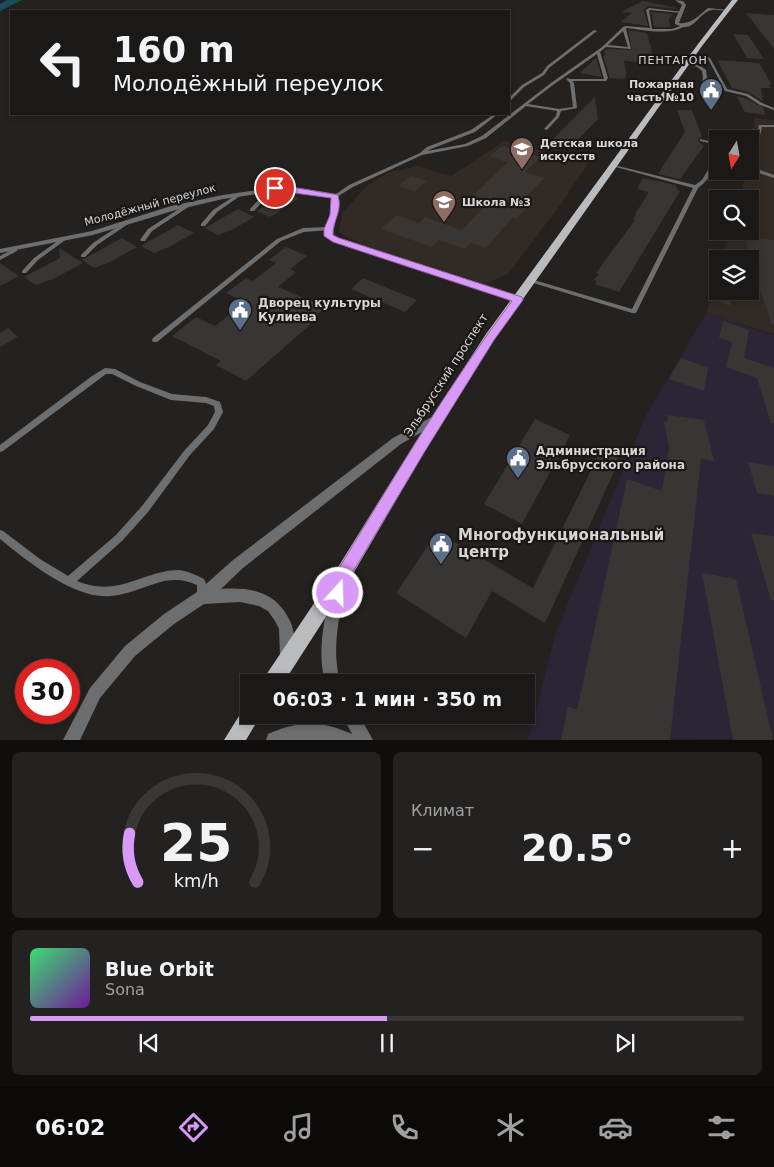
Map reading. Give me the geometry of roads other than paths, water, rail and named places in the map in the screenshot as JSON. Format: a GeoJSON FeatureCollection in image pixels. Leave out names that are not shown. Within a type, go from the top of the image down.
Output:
{"type":"FeatureCollection","features":[{"type":"Feature","properties":{"kind":"main road","name":"Эльбрусский проспект"},"geometry":{"type":"LineString","coordinates":[[279,674],[341,578],[490,337],[532,281],[687,62],[734,0]]}},
{"type":"Feature","properties":{"kind":"main road"},"geometry":{"type":"LineString","coordinates":[[234,740],[245,724]]}},
{"type":"Feature","properties":{"kind":"street"},"geometry":{"type":"LineString","coordinates":[[677,0],[684,5],[677,20],[677,24],[683,26],[690,24],[710,9],[727,10]]}},
{"type":"Feature","properties":{"kind":"street","name":"Молодёжный переулок"},"geometry":{"type":"LineString","coordinates":[[0,251],[15,250],[62,240],[188,204],[275,188],[335,196]]}},
{"type":"Feature","properties":{"kind":"street"},"geometry":{"type":"LineString","coordinates":[[335,196],[335,215],[328,229],[329,236],[346,245],[518,300]]}},
{"type":"Feature","properties":{"kind":"street"},"geometry":{"type":"LineString","coordinates":[[71,740],[94,694],[117,664],[130,651],[169,619],[202,596],[238,564],[397,441],[439,417]]}},
{"type":"Feature","properties":{"kind":"street"},"geometry":{"type":"LineString","coordinates":[[330,674],[327,664],[328,644],[341,578]]}},
{"type":"Feature","properties":{"kind":"street"},"geometry":{"type":"LineString","coordinates":[[202,596],[248,595],[259,598],[272,606],[286,629],[288,661]]}},
{"type":"Feature","properties":{"kind":"street"},"geometry":{"type":"LineString","coordinates":[[355,724],[365,740]]}},
{"type":"Feature","properties":{"kind":"street"},"geometry":{"type":"LineString","coordinates":[[274,740],[298,730],[336,734],[348,740]]}},
{"type":"Feature","properties":{"kind":"lane"},"geometry":{"type":"LineString","coordinates":[[651,28],[647,10],[682,12]]}},
{"type":"Feature","properties":{"kind":"lane"},"geometry":{"type":"LineString","coordinates":[[421,154],[466,145],[484,137],[561,77],[605,46],[624,28],[679,30],[683,26]]}},
{"type":"Feature","properties":{"kind":"lane"},"geometry":{"type":"LineString","coordinates":[[605,46],[630,48],[624,28]]}},
{"type":"Feature","properties":{"kind":"lane"},"geometry":{"type":"LineString","coordinates":[[510,99],[523,86],[543,74],[548,66],[556,62],[595,31]]}},
{"type":"Feature","properties":{"kind":"lane"},"geometry":{"type":"LineString","coordinates":[[561,77],[570,80],[605,80],[598,51]]}},
{"type":"Feature","properties":{"kind":"lane"},"geometry":{"type":"LineString","coordinates":[[708,58],[726,90],[747,95],[761,104],[774,109]]}},
{"type":"Feature","properties":{"kind":"lane"},"geometry":{"type":"LineString","coordinates":[[687,62],[701,66],[704,69],[706,78],[703,89]]}},
{"type":"Feature","properties":{"kind":"lane"},"geometry":{"type":"LineString","coordinates":[[525,105],[559,110],[575,108],[570,80]]}},
{"type":"Feature","properties":{"kind":"lane"},"geometry":{"type":"LineString","coordinates":[[546,129],[558,116],[559,110]]}},
{"type":"Feature","properties":{"kind":"lane"},"geometry":{"type":"LineString","coordinates":[[335,196],[351,186],[421,154],[429,148],[473,131],[495,115]]}},
{"type":"Feature","properties":{"kind":"lane"},"geometry":{"type":"LineString","coordinates":[[774,126],[760,126],[753,158],[758,171],[774,177]]}},
{"type":"Feature","properties":{"kind":"lane"},"geometry":{"type":"LineString","coordinates":[[702,140],[709,142]]}},
{"type":"Feature","properties":{"kind":"lane"},"geometry":{"type":"LineString","coordinates":[[614,166],[696,187]]}},
{"type":"Feature","properties":{"kind":"lane"},"geometry":{"type":"LineString","coordinates":[[532,281],[634,312],[696,187],[704,181],[709,172]]}},
{"type":"Feature","properties":{"kind":"lane"},"geometry":{"type":"LineString","coordinates":[[252,210],[275,188]]}},
{"type":"Feature","properties":{"kind":"lane"},"geometry":{"type":"LineString","coordinates":[[203,225],[215,211],[238,196]]}},
{"type":"Feature","properties":{"kind":"lane"},"geometry":{"type":"LineString","coordinates":[[143,240],[150,230],[188,204]]}},
{"type":"Feature","properties":{"kind":"lane"},"geometry":{"type":"LineString","coordinates":[[83,256],[95,244],[127,222]]}},
{"type":"Feature","properties":{"kind":"lane"},"geometry":{"type":"LineString","coordinates":[[155,340],[279,240],[303,230],[328,229]]}},
{"type":"Feature","properties":{"kind":"lane"},"geometry":{"type":"LineString","coordinates":[[24,272],[36,259],[62,240]]}},
{"type":"Feature","properties":{"kind":"lane"},"geometry":{"type":"LineString","coordinates":[[0,258],[15,250]]}},
{"type":"Feature","properties":{"kind":"lane"},"geometry":{"type":"LineString","coordinates":[[0,449],[105,371],[113,371],[138,384],[172,396],[206,400],[217,404],[219,412],[211,427],[187,453],[145,509],[119,538],[70,581]]}},
{"type":"Feature","properties":{"kind":"lane"},"geometry":{"type":"LineString","coordinates":[[0,534],[27,556],[70,581],[90,590],[108,592],[179,573],[191,576],[201,582],[202,596]]}},
{"type":"Feature","properties":{"kind":"waterway"},"geometry":{"type":"LineString","coordinates":[[0,8],[16,0]]}},
{"type":"Feature","properties":{"kind":"place","name":"Пожарная часть №10"},"geometry":{"type":"Point","coordinates":[711,111]}},
{"type":"Feature","properties":{"kind":"place","name":"Детская школа искусств"},"geometry":{"type":"Point","coordinates":[522,170]}},
{"type":"Feature","properties":{"kind":"place","name":"Школа №3"},"geometry":{"type":"Point","coordinates":[444,223]}},
{"type":"Feature","properties":{"kind":"place","name":"Дворец культуры Кулиева"},"geometry":{"type":"Point","coordinates":[240,331]}},
{"type":"Feature","properties":{"kind":"place","name":"Администрация Эльбрусского района"},"geometry":{"type":"Point","coordinates":[518,479]}},
{"type":"Feature","properties":{"kind":"place","name":"Многофункциональный центр"},"geometry":{"type":"Point","coordinates":[441,565]}},
{"type":"Feature","properties":{"kind":"district","name":"ПЕНТАГОН"},"geometry":{"type":"Point","coordinates":[673,60]}}]}
